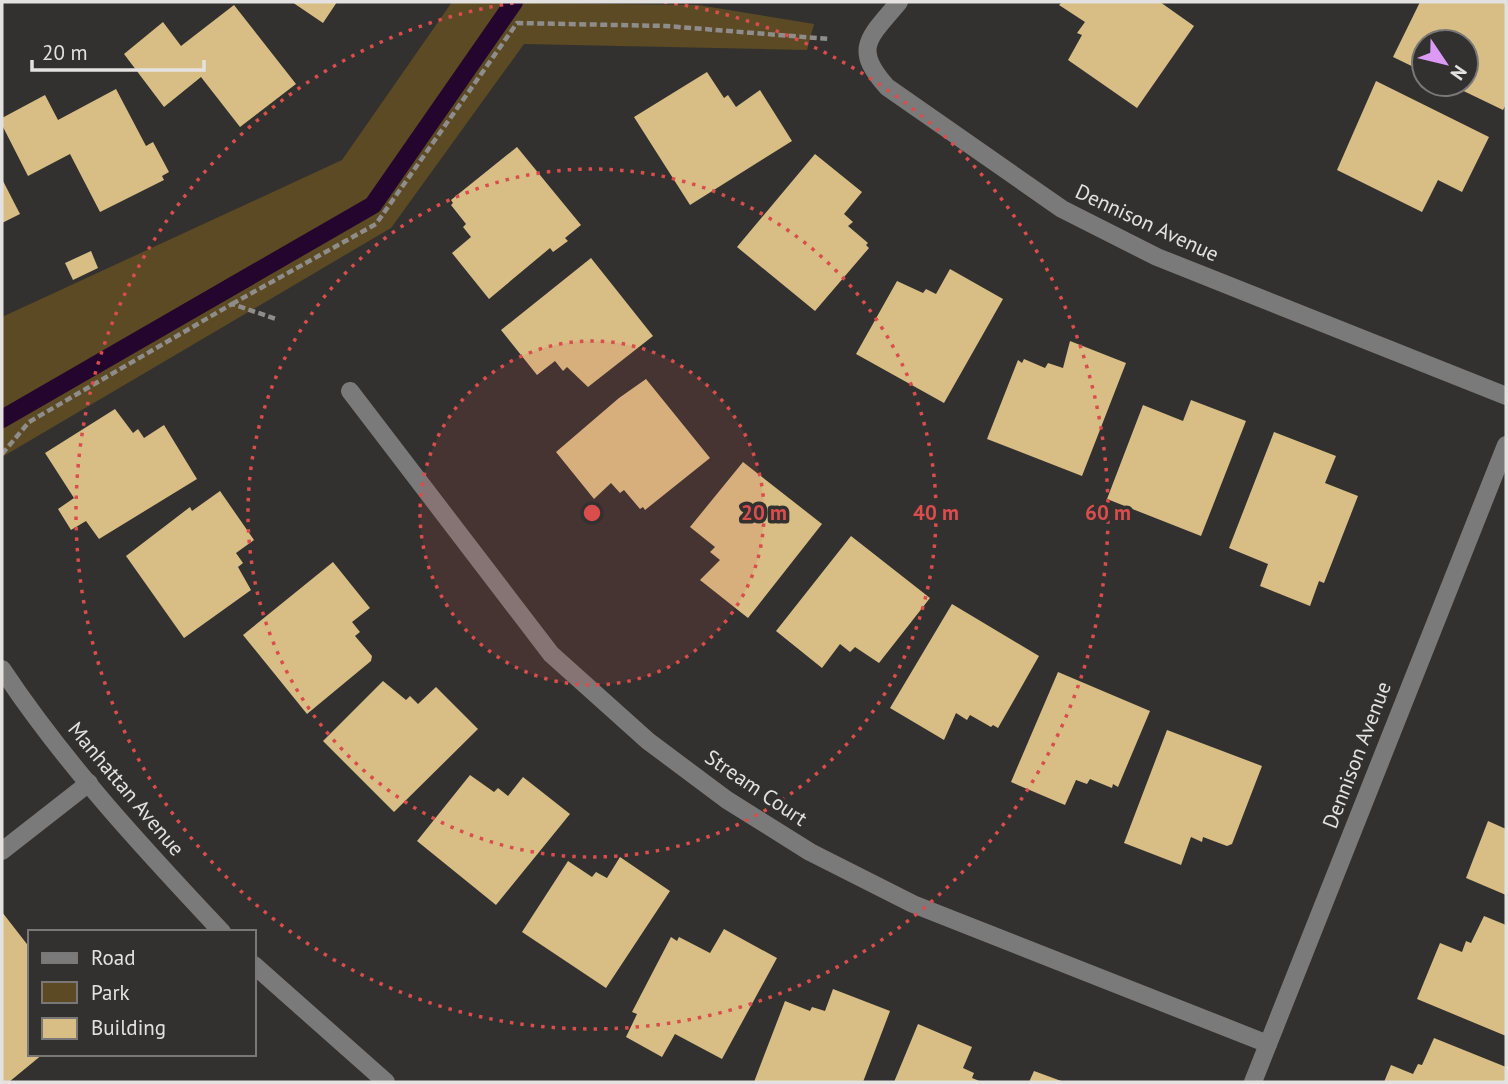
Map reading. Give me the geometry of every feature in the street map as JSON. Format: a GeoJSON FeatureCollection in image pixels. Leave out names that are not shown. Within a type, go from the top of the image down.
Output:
{"type":"FeatureCollection","features":[{"type":"Feature","properties":{"kind":"street","name":"Dennison Avenue"},"geometry":{"type":"LineString","coordinates":[[899,2],[879,26],[866,49],[869,67],[887,87],[1062,209],[1157,257],[1506,396]]}},
{"type":"Feature","properties":{"kind":"street","name":"Stream Court"},"geometry":{"type":"LineString","coordinates":[[350,391],[551,654],[648,741],[727,800],[810,852],[913,904],[1268,1044]]}},
{"type":"Feature","properties":{"kind":"street","name":"Dennison Avenue"},"geometry":{"type":"LineString","coordinates":[[1253,1082],[1506,445]]}},
{"type":"Feature","properties":{"kind":"street","name":"Manhattan Avenue"},"geometry":{"type":"LineString","coordinates":[[2,669],[136,842],[220,930]]}},
{"type":"Feature","properties":{"kind":"street"},"geometry":{"type":"LineString","coordinates":[[2,851],[89,783]]}},
{"type":"Feature","properties":{"kind":"street"},"geometry":{"type":"LineString","coordinates":[[256,967],[386,1082]]}},
{"type":"Feature","properties":{"kind":"path"},"geometry":{"type":"LineString","coordinates":[[2,454],[29,422],[376,224],[517,23],[666,26],[829,39]]}},
{"type":"Feature","properties":{"kind":"path"},"geometry":{"type":"LineString","coordinates":[[232,304],[276,319]]}},
{"type":"Feature","properties":{"kind":"green space"},"geometry":{"type":"Polygon","coordinates":[[[452,2],[698,5],[814,24],[807,50],[524,44],[391,228],[2,457],[2,317],[342,160],[452,2]]]}},
{"type":"Feature","properties":{"kind":"building"},"geometry":{"type":"Polygon","coordinates":[[[292,2],[337,2],[323,23],[292,2]]]}},
{"type":"Feature","properties":{"kind":"building"},"geometry":{"type":"Polygon","coordinates":[[[1062,2],[1160,2],[1194,26],[1137,108],[1068,60],[1082,35],[1077,33],[1085,22],[1059,5],[1062,2]]]}},
{"type":"Feature","properties":{"kind":"building"},"geometry":{"type":"Polygon","coordinates":[[[1420,2],[1506,2],[1506,104],[1503,110],[1478,98],[1480,28],[1410,28],[1410,65],[1393,57],[1420,2]]]}},
{"type":"Feature","properties":{"kind":"building"},"geometry":{"type":"Polygon","coordinates":[[[234,5],[296,84],[240,127],[201,77],[164,107],[124,54],[163,22],[181,46],[234,5]]]}},
{"type":"Feature","properties":{"kind":"building"},"geometry":{"type":"Polygon","coordinates":[[[707,72],[724,98],[728,95],[736,107],[760,90],[792,141],[690,205],[634,117],[707,72]]]}},
{"type":"Feature","properties":{"kind":"building"},"geometry":{"type":"Polygon","coordinates":[[[1376,81],[1489,137],[1462,192],[1438,180],[1422,212],[1337,170],[1376,81]]]}},
{"type":"Feature","properties":{"kind":"building"},"geometry":{"type":"Polygon","coordinates":[[[116,89],[146,146],[153,142],[169,172],[162,176],[164,180],[100,212],[70,154],[28,176],[2,125],[2,118],[45,95],[58,120],[116,89]]]}},
{"type":"Feature","properties":{"kind":"building"},"geometry":{"type":"Polygon","coordinates":[[[517,147],[581,225],[565,238],[568,241],[553,252],[550,248],[489,299],[452,253],[471,237],[463,227],[466,224],[451,205],[451,200],[517,147]]]}},
{"type":"Feature","properties":{"kind":"building"},"geometry":{"type":"Polygon","coordinates":[[[815,154],[862,192],[844,214],[853,222],[848,226],[868,243],[866,245],[869,248],[815,311],[737,247],[815,154]]]}},
{"type":"Feature","properties":{"kind":"building"},"geometry":{"type":"Polygon","coordinates":[[[2,179],[20,214],[2,223],[2,179]]]}},
{"type":"Feature","properties":{"kind":"building"},"geometry":{"type":"Polygon","coordinates":[[[91,251],[98,268],[73,280],[65,263],[91,251]]]}},
{"type":"Feature","properties":{"kind":"building"},"geometry":{"type":"Polygon","coordinates":[[[591,258],[653,336],[588,387],[567,367],[563,371],[555,361],[537,375],[501,330],[591,258]]]}},
{"type":"Feature","properties":{"kind":"building"},"geometry":{"type":"Polygon","coordinates":[[[950,269],[1003,299],[944,403],[856,354],[897,281],[923,293],[926,289],[936,294],[950,269]]]}},
{"type":"Feature","properties":{"kind":"building"},"geometry":{"type":"Polygon","coordinates":[[[1070,341],[1126,363],[1082,476],[987,439],[1018,360],[1022,363],[1024,359],[1045,368],[1048,363],[1063,368],[1070,341]]]}},
{"type":"Feature","properties":{"kind":"building"},"geometry":{"type":"Polygon","coordinates":[[[646,379],[710,458],[645,510],[643,507],[640,509],[624,490],[620,493],[611,483],[594,499],[556,452],[619,398],[646,379]]]}},
{"type":"Feature","properties":{"kind":"building"},"geometry":{"type":"Polygon","coordinates":[[[1191,400],[1246,421],[1201,536],[1107,499],[1143,405],[1183,421],[1191,400]]]}},
{"type":"Feature","properties":{"kind":"building"},"geometry":{"type":"Polygon","coordinates":[[[115,409],[133,433],[138,429],[144,438],[164,425],[197,479],[99,539],[86,521],[71,530],[58,509],[74,498],[45,453],[115,409]]]}},
{"type":"Feature","properties":{"kind":"building"},"geometry":{"type":"Polygon","coordinates":[[[1274,432],[1336,456],[1325,483],[1358,496],[1324,583],[1319,581],[1310,606],[1260,586],[1268,564],[1229,548],[1274,432]]]}},
{"type":"Feature","properties":{"kind":"building"},"geometry":{"type":"Polygon","coordinates":[[[743,462],[822,524],[748,618],[700,580],[720,560],[710,552],[715,547],[690,527],[743,462]]]}},
{"type":"Feature","properties":{"kind":"building"},"geometry":{"type":"Polygon","coordinates":[[[220,491],[254,540],[236,553],[243,563],[238,567],[251,590],[184,638],[126,556],[190,507],[192,511],[220,491]]]}},
{"type":"Feature","properties":{"kind":"building"},"geometry":{"type":"Polygon","coordinates":[[[851,536],[930,598],[879,663],[855,647],[850,652],[840,644],[822,668],[776,631],[851,536]]]}},
{"type":"Feature","properties":{"kind":"building"},"geometry":{"type":"Polygon","coordinates":[[[333,562],[370,608],[352,622],[360,632],[355,636],[372,656],[371,661],[307,714],[243,635],[333,562]]]}},
{"type":"Feature","properties":{"kind":"building"},"geometry":{"type":"Polygon","coordinates":[[[952,604],[1039,656],[998,728],[970,715],[967,720],[956,713],[944,740],[890,708],[952,604]]]}},
{"type":"Feature","properties":{"kind":"building"},"geometry":{"type":"Polygon","coordinates":[[[1058,672],[1150,711],[1118,787],[1113,784],[1112,788],[1090,779],[1087,784],[1076,780],[1065,805],[1011,782],[1058,672]]]}},
{"type":"Feature","properties":{"kind":"building"},"geometry":{"type":"Polygon","coordinates":[[[383,681],[406,700],[410,696],[418,704],[436,687],[478,729],[394,812],[323,741],[383,681]]]}},
{"type":"Feature","properties":{"kind":"building"},"geometry":{"type":"Polygon","coordinates":[[[1167,730],[1262,766],[1232,844],[1227,846],[1203,837],[1202,842],[1191,837],[1181,865],[1124,843],[1167,730]]]}},
{"type":"Feature","properties":{"kind":"building"},"geometry":{"type":"Polygon","coordinates":[[[470,775],[494,792],[498,788],[508,796],[523,777],[570,814],[496,905],[417,841],[470,775]]]}},
{"type":"Feature","properties":{"kind":"building"},"geometry":{"type":"Polygon","coordinates":[[[1488,821],[1506,829],[1506,895],[1466,878],[1488,821]]]}},
{"type":"Feature","properties":{"kind":"building"},"geometry":{"type":"Polygon","coordinates":[[[620,857],[670,891],[606,988],[522,932],[568,861],[592,877],[596,872],[607,878],[620,857]]]}},
{"type":"Feature","properties":{"kind":"building"},"geometry":{"type":"Polygon","coordinates":[[[2,912],[28,945],[28,1056],[41,1056],[9,1082],[2,1082],[2,912]]]}},
{"type":"Feature","properties":{"kind":"building"},"geometry":{"type":"Polygon","coordinates":[[[1484,916],[1506,925],[1506,1036],[1417,999],[1440,943],[1462,952],[1466,941],[1471,943],[1484,916]]]}},
{"type":"Feature","properties":{"kind":"building"},"geometry":{"type":"Polygon","coordinates":[[[724,929],[777,958],[722,1059],[675,1034],[662,1057],[626,1037],[637,1014],[632,1012],[671,937],[677,941],[679,937],[710,953],[724,929]]]}},
{"type":"Feature","properties":{"kind":"building"},"geometry":{"type":"Polygon","coordinates":[[[833,989],[890,1011],[863,1082],[754,1082],[785,1001],[810,1011],[812,1007],[825,1011],[833,989]]]}},
{"type":"Feature","properties":{"kind":"building"},"geometry":{"type":"Polygon","coordinates":[[[918,1024],[972,1047],[963,1068],[974,1073],[972,1078],[982,1082],[894,1082],[918,1024]]]}},
{"type":"Feature","properties":{"kind":"building"},"geometry":{"type":"Polygon","coordinates":[[[1434,1038],[1506,1067],[1506,1082],[1384,1082],[1391,1065],[1413,1074],[1418,1064],[1422,1065],[1434,1038]]]}},
{"type":"Feature","properties":{"kind":"building"},"geometry":{"type":"Polygon","coordinates":[[[1034,1071],[1064,1082],[1029,1082],[1034,1071]]]}},
{"type":"Feature","properties":{"kind":"waterway"},"geometry":{"type":"LineString","coordinates":[[2,419],[373,205],[514,2]]}}]}
